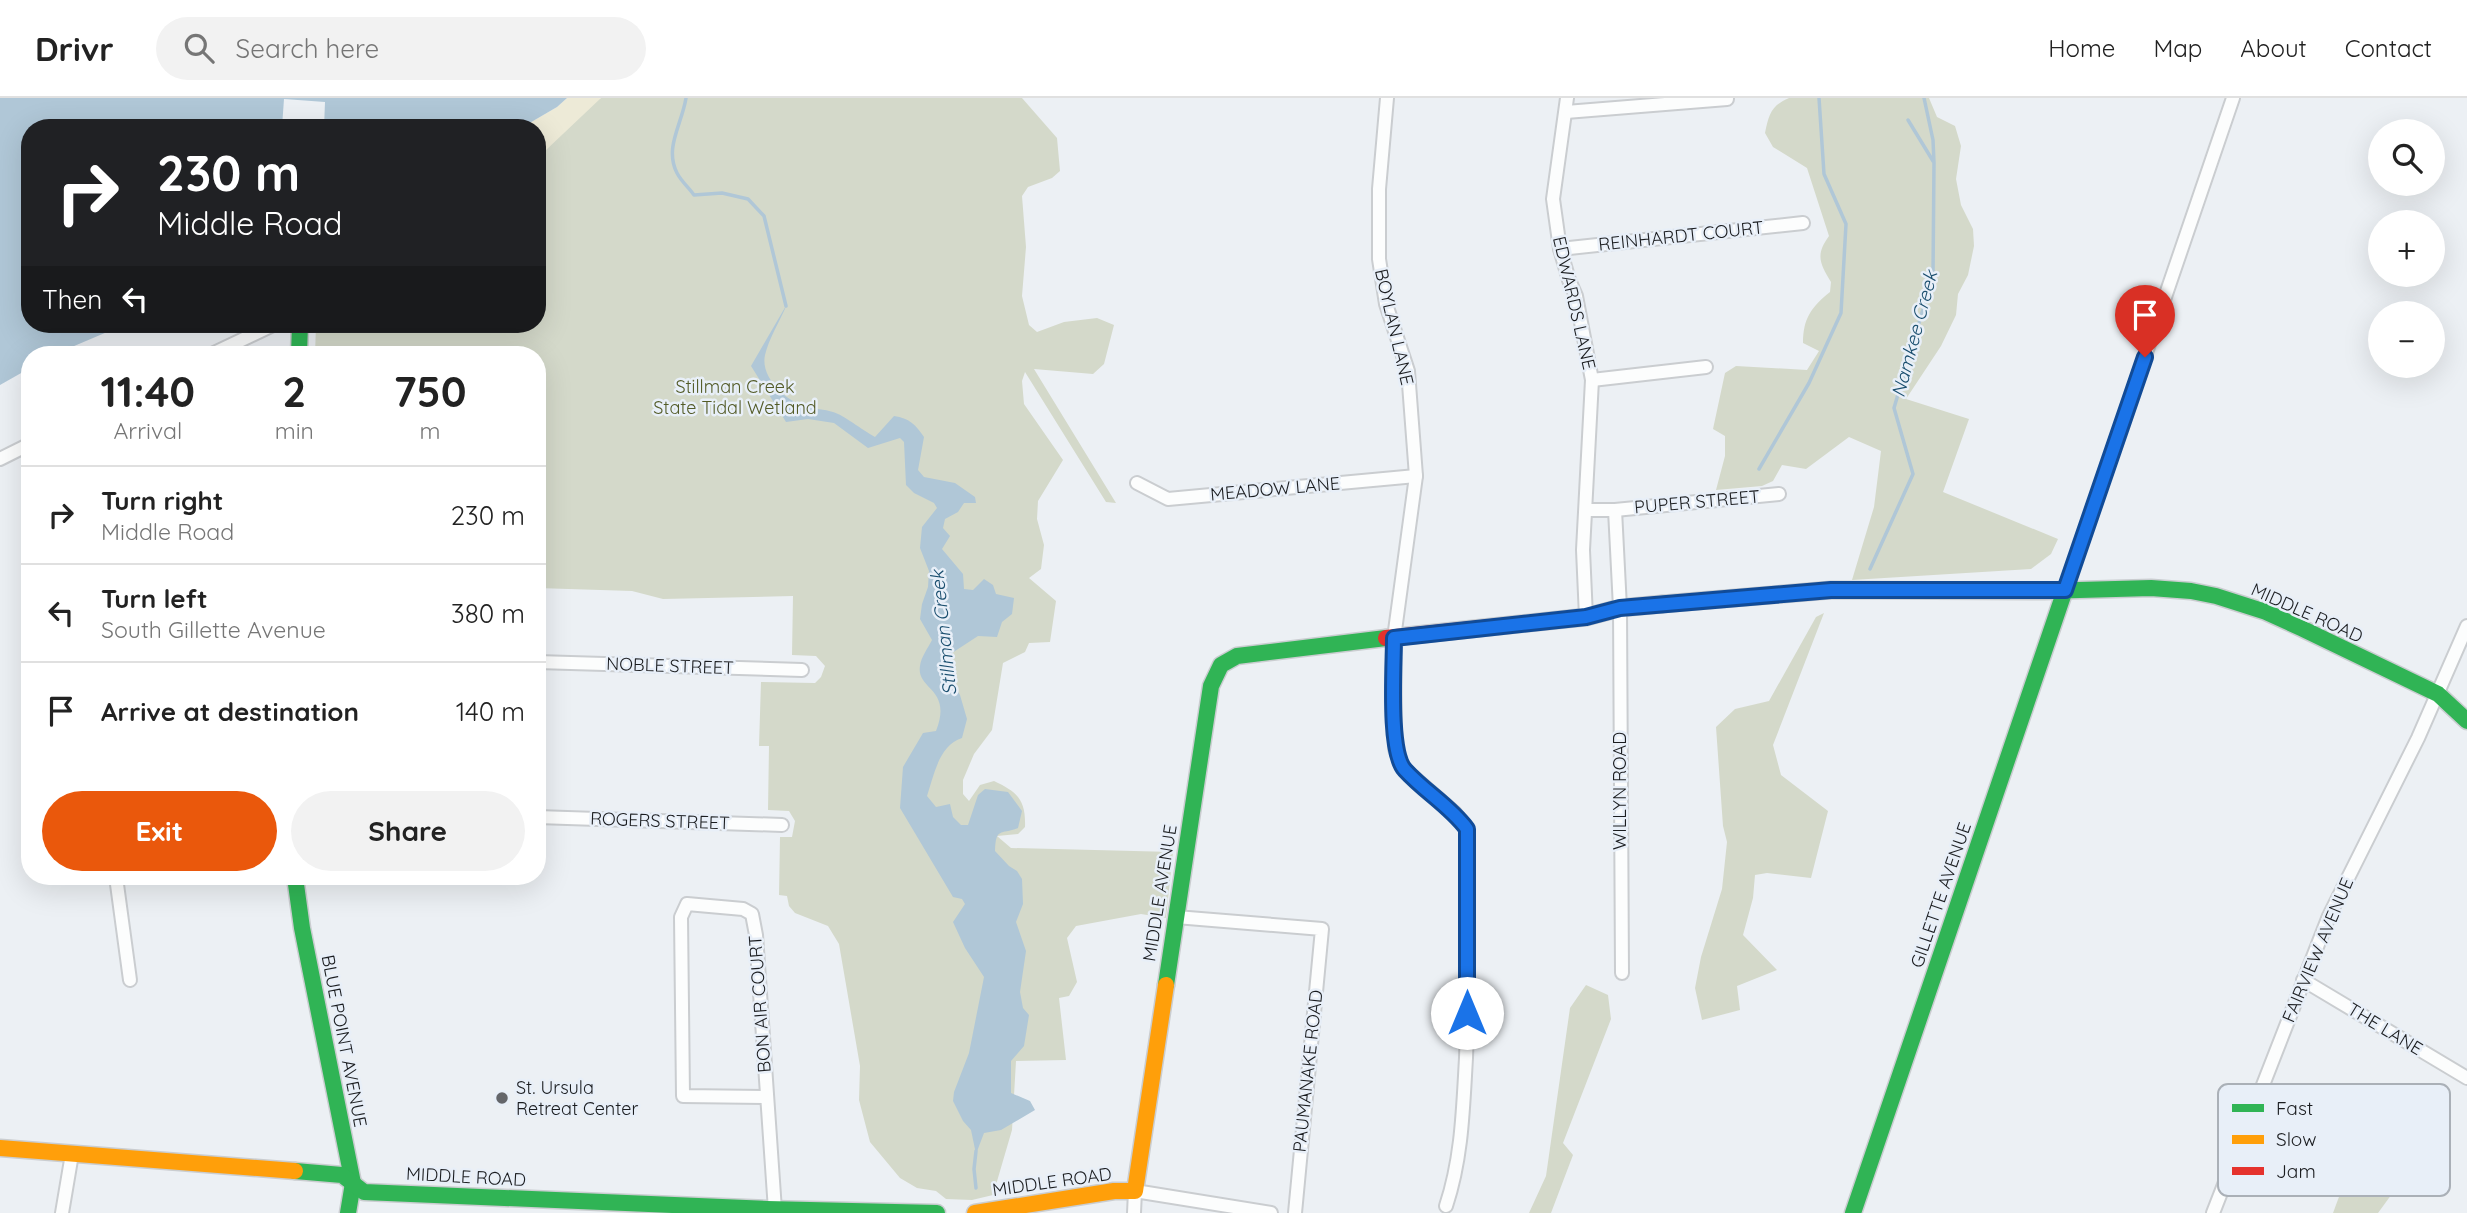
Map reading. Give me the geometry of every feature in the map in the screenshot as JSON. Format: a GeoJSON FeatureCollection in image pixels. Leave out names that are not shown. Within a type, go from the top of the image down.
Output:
{"type":"FeatureCollection","features":[{"type":"Feature","properties":{"kind":"main road","name":"MIDDLE ROAD"},"geometry":{"type":"LineString","coordinates":[[1279,649],[1586,617],[1620,608],[1831,590],[2151,588],[2216,596],[2266,612],[2438,694],[2467,721]]}},
{"type":"Feature","properties":{"kind":"main road","name":"GILLETTE AVENUE"},"geometry":{"type":"LineString","coordinates":[[1853,1213],[2065,590]]}},
{"type":"Feature","properties":{"kind":"main road","name":"MIDDLE AVENUE"},"geometry":{"type":"LineString","coordinates":[[1135,1191],[1211,686],[1216,672],[1229,657],[1279,649]]}},
{"type":"Feature","properties":{"kind":"main road","name":"BLUE POINT AVENUE"},"geometry":{"type":"LineString","coordinates":[[297,885],[353,1183],[348,1213]]}},
{"type":"Feature","properties":{"kind":"main road","name":"MIDDLE ROAD"},"geometry":{"type":"LineString","coordinates":[[0,1148],[342,1175],[364,1192],[770,1211],[937,1213]]}},
{"type":"Feature","properties":{"kind":"main road","name":"MIDDLE ROAD"},"geometry":{"type":"LineString","coordinates":[[975,1213],[1114,1191],[1135,1191]]}},
{"type":"Feature","properties":{"kind":"street","name":"BOYLAN LANE"},"geometry":{"type":"LineString","coordinates":[[1387,98],[1379,189],[1379,259],[1386,304],[1408,370],[1416,476],[1394,638],[1395,749],[1403,768],[1455,813],[1467,829],[1464,1104],[1459,1161],[1446,1206]]}},
{"type":"Feature","properties":{"kind":"street"},"geometry":{"type":"LineString","coordinates":[[2065,590],[2233,98]]}},
{"type":"Feature","properties":{"kind":"street"},"geometry":{"type":"LineString","coordinates":[[1567,105],[1727,99]]}},
{"type":"Feature","properties":{"kind":"street","name":"EDWARDS LANE"},"geometry":{"type":"LineString","coordinates":[[1567,105],[1553,199],[1560,248],[1569,280],[1577,296],[1592,380],[1583,550],[1586,617]]}},
{"type":"Feature","properties":{"kind":"street","name":"REINHARDT COURT"},"geometry":{"type":"LineString","coordinates":[[1560,248],[1802,223]]}},
{"type":"Feature","properties":{"kind":"street"},"geometry":{"type":"LineString","coordinates":[[230,346],[256,333]]}},
{"type":"Feature","properties":{"kind":"street"},"geometry":{"type":"LineString","coordinates":[[1592,380],[1706,367]]}},
{"type":"Feature","properties":{"kind":"street"},"geometry":{"type":"LineString","coordinates":[[0,459],[21,448]]}},
{"type":"Feature","properties":{"kind":"street","name":"MEADOW LANE"},"geometry":{"type":"LineString","coordinates":[[1138,484],[1168,499],[1416,476]]}},
{"type":"Feature","properties":{"kind":"street","name":"PUPER STREET"},"geometry":{"type":"LineString","coordinates":[[1615,510],[1779,494]]}},
{"type":"Feature","properties":{"kind":"street"},"geometry":{"type":"LineString","coordinates":[[1586,510],[1615,510]]}},
{"type":"Feature","properties":{"kind":"street","name":"WILLYN ROAD"},"geometry":{"type":"LineString","coordinates":[[1615,510],[1620,608],[1622,973]]}},
{"type":"Feature","properties":{"kind":"street","name":"FAIRVIEW AVENUE"},"geometry":{"type":"LineString","coordinates":[[2263,1084],[2329,916],[2438,694],[2467,626]]}},
{"type":"Feature","properties":{"kind":"street","name":"NOBLE STREET"},"geometry":{"type":"LineString","coordinates":[[546,662],[802,670]]}},
{"type":"Feature","properties":{"kind":"street","name":"ROGERS STREET"},"geometry":{"type":"LineString","coordinates":[[546,817],[782,825]]}},
{"type":"Feature","properties":{"kind":"street"},"geometry":{"type":"LineString","coordinates":[[117,885],[130,980]]}},
{"type":"Feature","properties":{"kind":"street","name":"BON AIR COURT"},"geometry":{"type":"LineString","coordinates":[[687,904],[743,909],[752,914],[756,934],[766,1097],[683,1096],[681,917],[687,904]]}},
{"type":"Feature","properties":{"kind":"street","name":"PAUMANAKE ROAD"},"geometry":{"type":"LineString","coordinates":[[1176,917],[1322,929],[1294,1213]]}},
{"type":"Feature","properties":{"kind":"street","name":"THE LANE"},"geometry":{"type":"LineString","coordinates":[[2303,979],[2467,1078]]}},
{"type":"Feature","properties":{"kind":"street"},"geometry":{"type":"LineString","coordinates":[[766,1097],[770,1211]]}},
{"type":"Feature","properties":{"kind":"street"},"geometry":{"type":"LineString","coordinates":[[62,1213],[72,1154]]}},
{"type":"Feature","properties":{"kind":"street"},"geometry":{"type":"LineString","coordinates":[[1134,1213],[1135,1191],[1271,1213]]}},
{"type":"Feature","properties":{"kind":"street","name":"FAIRVIEW AVENUE"},"geometry":{"type":"LineString","coordinates":[[2213,1213],[2220,1196]]}},
{"type":"Feature","properties":{"kind":"green space","name":"Stillman Creek State Tidal Wetland"},"geometry":{"type":"Polygon","coordinates":[[[601,98],[1022,98],[1057,138],[1060,171],[1052,178],[1028,187],[1022,196],[1026,247],[1022,296],[1029,325],[1037,332],[1064,322],[1097,318],[1114,325],[1104,364],[1093,374],[1034,369],[1116,503],[1106,502],[1025,372],[1022,381],[1024,404],[1063,460],[1038,501],[1037,519],[1044,545],[1041,569],[1029,578],[1056,601],[1050,642],[1029,643],[1025,652],[1003,663],[992,730],[974,754],[963,780],[963,794],[969,801],[980,785],[994,781],[1014,793],[1022,803],[1025,827],[1018,834],[997,836],[1011,848],[1173,852],[1166,918],[1141,914],[1076,926],[1067,938],[1077,982],[1069,996],[1059,998],[1066,1060],[1016,1061],[1012,1130],[993,1195],[972,1200],[946,1199],[936,1191],[917,1188],[900,1178],[870,1142],[859,1100],[860,1066],[839,944],[828,926],[795,913],[789,906],[787,896],[779,895],[780,837],[792,837],[795,821],[789,811],[768,810],[769,746],[759,746],[761,682],[815,683],[821,677],[825,666],[816,656],[792,655],[793,596],[663,599],[632,591],[546,588],[546,346],[315,346],[316,333],[546,333],[546,130],[601,98]]]}},
{"type":"Feature","properties":{"kind":"green space"},"geometry":{"type":"Polygon","coordinates":[[[1789,98],[1929,98],[1937,117],[1955,126],[1961,146],[1956,179],[1961,205],[1973,229],[1974,246],[1968,275],[1958,294],[1956,315],[1941,346],[1906,399],[1969,419],[1943,492],[2058,539],[2051,554],[2031,569],[1852,580],[1874,507],[1881,451],[1849,437],[1806,469],[1782,465],[1773,481],[1762,486],[1716,490],[1725,456],[1725,436],[1713,429],[1725,373],[1736,366],[1807,370],[1819,351],[1803,343],[1807,320],[1813,308],[1830,292],[1831,282],[1821,259],[1822,249],[1829,236],[1807,168],[1773,147],[1765,133],[1772,111],[1789,98]]]}},
{"type":"Feature","properties":{"kind":"green space"},"geometry":{"type":"Polygon","coordinates":[[[1824,613],[1773,745],[1781,775],[1828,811],[1811,878],[1767,873],[1755,875],[1753,898],[1743,935],[1777,970],[1737,986],[1740,1010],[1702,1020],[1695,988],[1701,957],[1722,889],[1727,842],[1723,826],[1716,727],[1735,709],[1769,701],[1816,617],[1824,613]]]}},
{"type":"Feature","properties":{"kind":"green space"},"geometry":{"type":"Polygon","coordinates":[[[1586,985],[1608,995],[1611,1019],[1563,1143],[1573,1155],[1551,1213],[1529,1213],[1546,1176],[1570,1008],[1586,985]]]}},
{"type":"Feature","properties":{"kind":"green space"},"geometry":{"type":"Polygon","coordinates":[[[2339,1196],[2390,1196],[2378,1213],[2333,1213],[2339,1196]]]}},
{"type":"Feature","properties":{"kind":"sand"},"geometry":{"type":"Polygon","coordinates":[[[567,98],[601,98],[546,150],[546,119],[536,119],[567,98]]]}},
{"type":"Feature","properties":{"kind":"water"},"geometry":{"type":"Polygon","coordinates":[[[0,98],[567,98],[536,119],[324,119],[325,102],[284,99],[283,119],[21,119],[21,333],[105,333],[74,346],[21,346],[21,373],[0,385],[0,98]]]}},
{"type":"Feature","properties":{"kind":"water"},"geometry":{"type":"Polygon","coordinates":[[[787,304],[765,355],[766,372],[776,387],[790,400],[806,407],[837,414],[875,437],[894,416],[904,418],[915,426],[924,437],[918,470],[924,477],[955,483],[975,497],[976,503],[964,503],[958,512],[945,519],[943,528],[950,536],[942,549],[963,574],[964,589],[973,590],[984,579],[993,585],[996,594],[1014,598],[1012,614],[1002,622],[997,637],[978,636],[952,653],[949,677],[960,695],[967,719],[962,738],[948,747],[938,762],[927,796],[936,807],[950,804],[953,817],[961,825],[968,825],[978,795],[985,789],[1008,792],[1022,811],[1018,828],[998,835],[995,851],[1022,879],[1023,904],[1016,922],[1026,951],[1020,992],[1023,1008],[1029,1015],[1024,1046],[1011,1061],[1011,1093],[1030,1101],[1035,1110],[1001,1130],[984,1133],[976,1154],[971,1130],[953,1101],[969,1053],[984,977],[965,948],[953,922],[965,904],[962,899],[953,897],[900,808],[903,767],[923,733],[936,731],[940,717],[937,698],[920,674],[923,656],[932,640],[920,619],[929,571],[920,548],[922,527],[937,508],[934,503],[914,493],[906,485],[904,442],[900,438],[868,448],[834,423],[808,419],[786,422],[751,366],[787,304]]]}},
{"type":"Feature","properties":{"kind":"waterway","name":"Stillman Creek"},"geometry":{"type":"LineString","coordinates":[[686,98],[673,145],[673,164],[677,173],[694,195],[722,193],[748,199],[764,216],[786,306]]}},
{"type":"Feature","properties":{"kind":"waterway","name":"Namkee Creek"},"geometry":{"type":"LineString","coordinates":[[1759,469],[1809,383],[1841,313],[1846,224],[1824,174],[1819,98]]}},
{"type":"Feature","properties":{"kind":"waterway","name":"Namkee Creek"},"geometry":{"type":"LineString","coordinates":[[1870,569],[1913,474],[1894,408],[1933,275],[1933,140],[1924,98]]}},
{"type":"Feature","properties":{"kind":"waterway","name":"Namkee Creek"},"geometry":{"type":"LineString","coordinates":[[1908,120],[1933,161]]}},
{"type":"Feature","properties":{"kind":"waterway","name":"Stillman Creek"},"geometry":{"type":"LineString","coordinates":[[976,1151],[976,1188]]}},
{"type":"Feature","properties":{"kind":"traffic: fast"},"geometry":{"type":"LineString","coordinates":[[299,346],[300,333]]}},
{"type":"Feature","properties":{"kind":"traffic: fast"},"geometry":{"type":"LineString","coordinates":[[1662,604],[1831,590],[2044,591],[2151,588],[2191,591],[2266,612],[2301,628],[2438,694],[2467,721]]}},
{"type":"Feature","properties":{"kind":"traffic: fast"},"geometry":{"type":"LineString","coordinates":[[1853,1213],[2065,590]]}},
{"type":"Feature","properties":{"kind":"traffic: fast"},"geometry":{"type":"LineString","coordinates":[[1166,985],[1211,686],[1221,665],[1237,656],[1386,638]]}},
{"type":"Feature","properties":{"kind":"traffic: fast"},"geometry":{"type":"LineString","coordinates":[[296,885],[302,928],[353,1183],[348,1213]]}},
{"type":"Feature","properties":{"kind":"traffic: fast"},"geometry":{"type":"LineString","coordinates":[[295,1171],[342,1175],[364,1192],[767,1209],[937,1213]]}},
{"type":"Feature","properties":{"kind":"traffic: slow"},"geometry":{"type":"LineString","coordinates":[[975,1213],[1114,1191],[1135,1191],[1166,985]]}},
{"type":"Feature","properties":{"kind":"traffic: slow"},"geometry":{"type":"LineString","coordinates":[[0,1148],[295,1171]]}},
{"type":"Feature","properties":{"kind":"traffic: jam"},"geometry":{"type":"LineString","coordinates":[[1386,638],[1586,617],[1620,608],[1662,604]]}},
{"type":"Feature","properties":{"kind":"place","name":"St. Ursula Retreat Center"},"geometry":{"type":"Point","coordinates":[502,1098]}},
{"type":"Feature","properties":{"kind":"route"},"geometry":{"type":"LineString","coordinates":[[1467,1013],[1467,829],[1455,813],[1403,768],[1395,749],[1394,638],[1586,617],[1620,608],[1831,590],[2065,590],[2145,357]]}}]}
